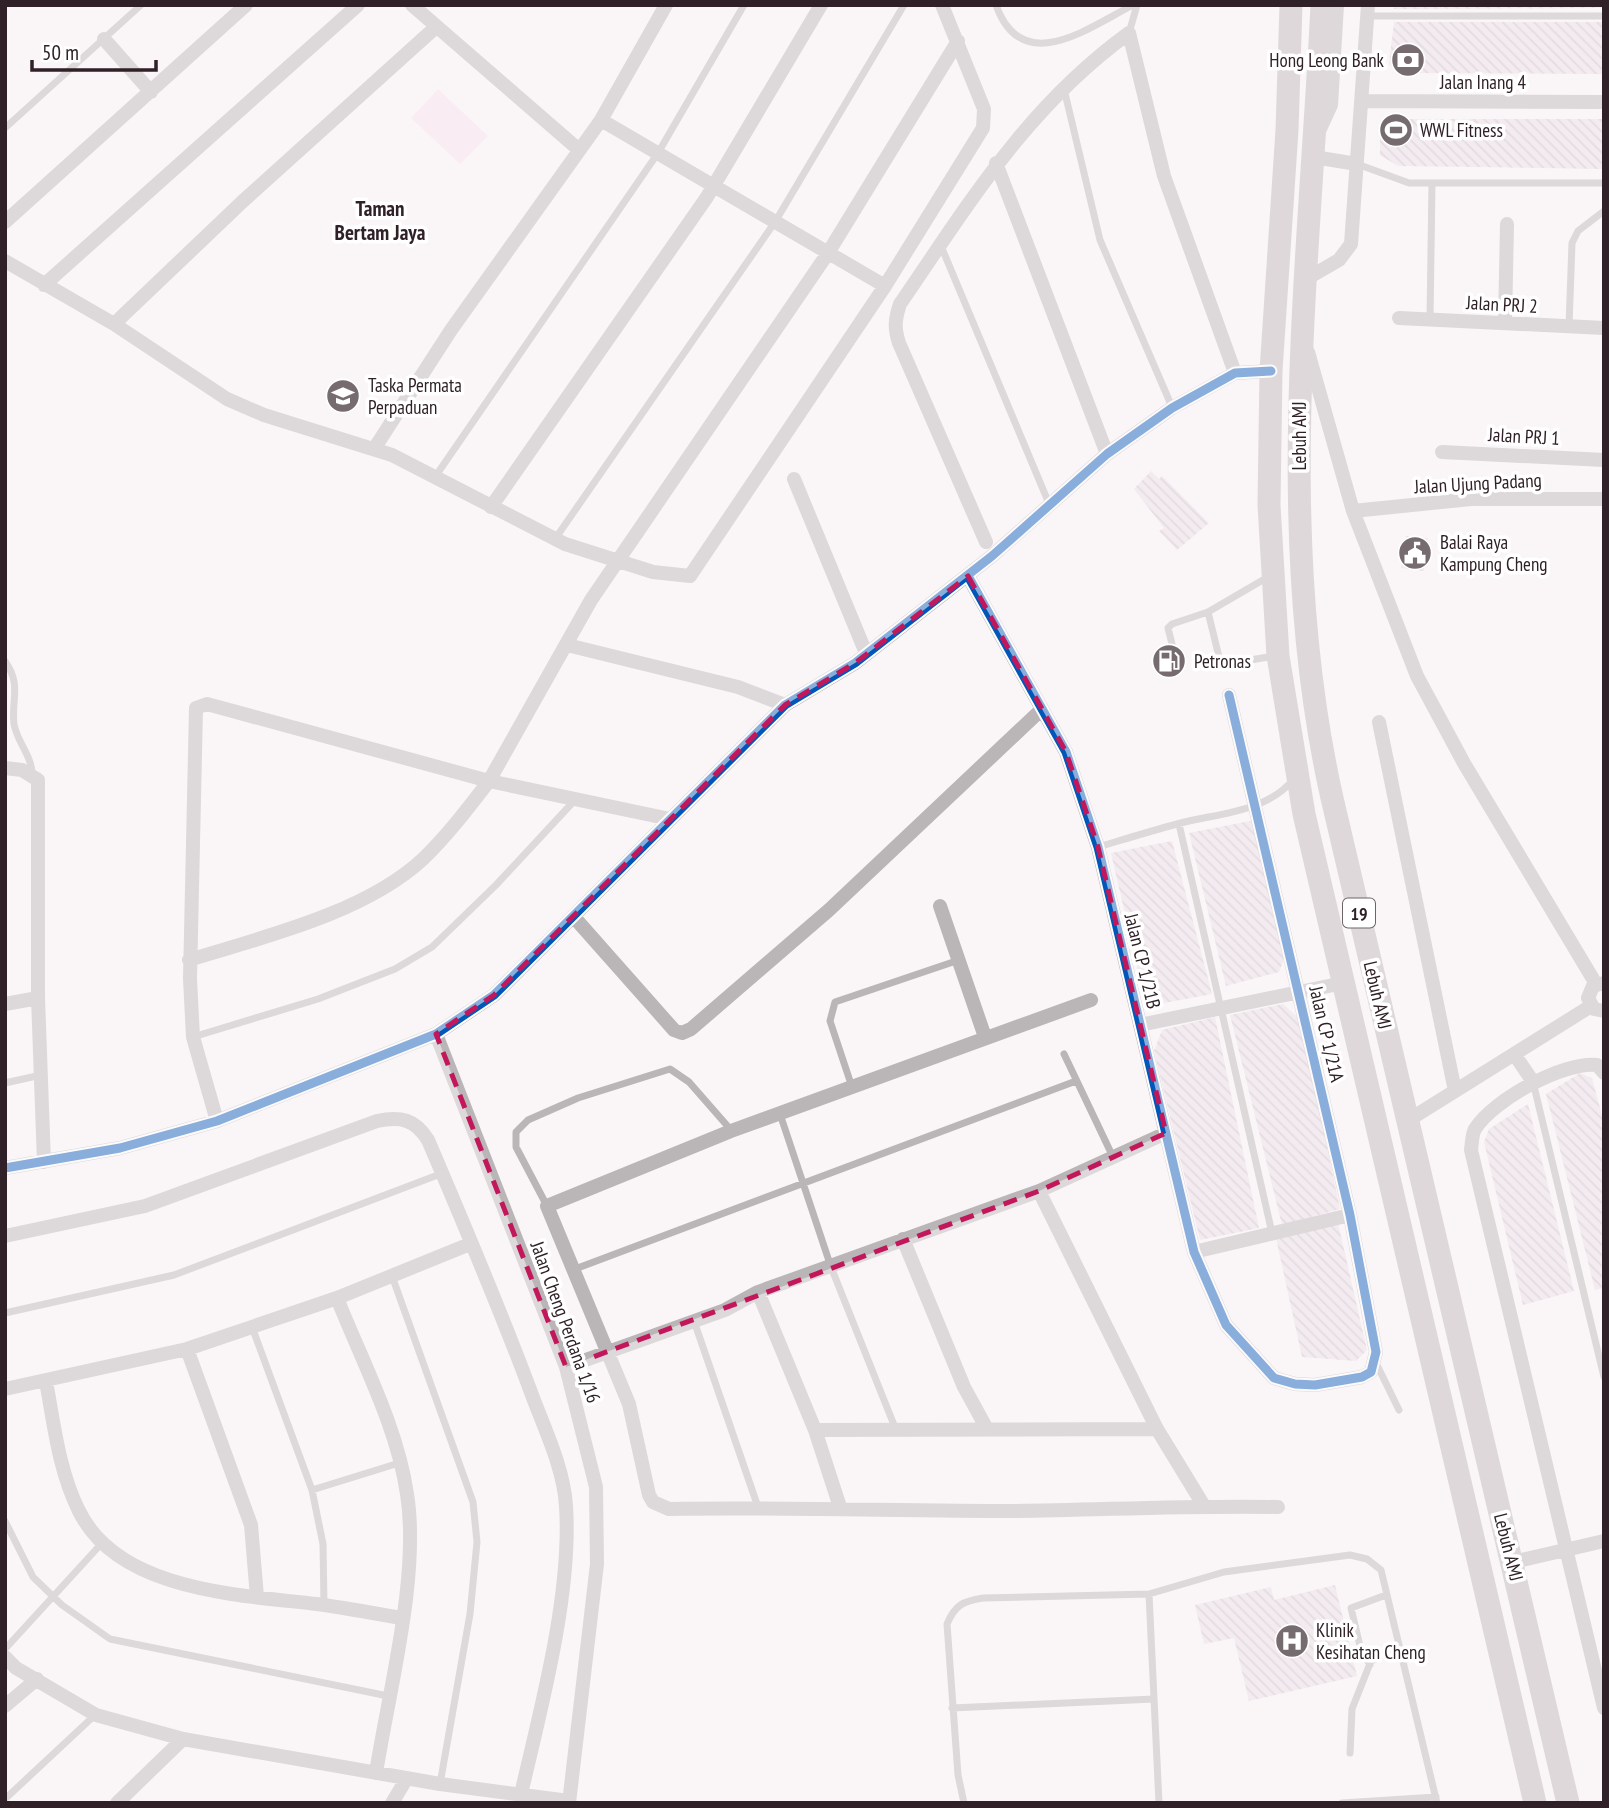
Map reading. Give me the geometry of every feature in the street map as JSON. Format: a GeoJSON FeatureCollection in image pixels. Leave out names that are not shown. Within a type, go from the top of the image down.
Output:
{"type":"FeatureCollection","features":[{"type":"Feature","properties":{"kind":"highway","name":"Lebuh AMJ"},"geometry":{"type":"LineString","coordinates":[[1322,5],[1298,410],[1299,528],[1310,671],[1328,778],[1568,1803]]}},
{"type":"Feature","properties":{"kind":"highway","name":"Lebuh AMJ"},"geometry":{"type":"LineString","coordinates":[[1288,11],[1287,130],[1271,371],[1271,575],[1278,656],[1298,776],[1343,983],[1535,1803]]}},
{"type":"Feature","properties":{"kind":"street"},"geometry":{"type":"LineString","coordinates":[[5,222],[246,5]]}},
{"type":"Feature","properties":{"kind":"street"},"geometry":{"type":"LineString","coordinates":[[44,285],[358,5]]}},
{"type":"Feature","properties":{"kind":"street"},"geometry":{"type":"LineString","coordinates":[[412,5],[578,149]]}},
{"type":"Feature","properties":{"kind":"street"},"geometry":{"type":"LineString","coordinates":[[374,449],[451,330],[601,120],[663,11],[648,5]]}},
{"type":"Feature","properties":{"kind":"street"},"geometry":{"type":"LineString","coordinates":[[491,507],[714,186],[821,5]]}},
{"type":"Feature","properties":{"kind":"street"},"geometry":{"type":"LineString","coordinates":[[5,261],[114,324],[227,399],[264,415],[374,449],[555,539],[617,562],[675,577],[690,576],[885,286],[982,128],[984,109],[942,5]]}},
{"type":"Feature","properties":{"kind":"street"},"geometry":{"type":"LineString","coordinates":[[1337,5],[1331,106],[1315,148],[1357,164]]}},
{"type":"Feature","properties":{"kind":"street"},"geometry":{"type":"LineString","coordinates":[[1306,279],[1339,260],[1352,244],[1368,10]]}},
{"type":"Feature","properties":{"kind":"street"},"geometry":{"type":"LineString","coordinates":[[114,324],[242,202],[436,27]]}},
{"type":"Feature","properties":{"kind":"street"},"geometry":{"type":"LineString","coordinates":[[986,542],[895,331],[900,304],[996,163],[1063,88],[1129,33],[1164,176],[1235,373]]}},
{"type":"Feature","properties":{"kind":"street"},"geometry":{"type":"LineString","coordinates":[[104,39],[152,92]]}},
{"type":"Feature","properties":{"kind":"street"},"geometry":{"type":"LineString","coordinates":[[189,960],[265,937],[331,912],[387,886],[423,859],[489,781],[591,600],[828,253],[958,41]]}},
{"type":"Feature","properties":{"kind":"street","name":"Jalan Inang 4"},"geometry":{"type":"LineString","coordinates":[[1362,101],[1604,102]]}},
{"type":"Feature","properties":{"kind":"street"},"geometry":{"type":"LineString","coordinates":[[601,120],[885,286]]}},
{"type":"Feature","properties":{"kind":"street"},"geometry":{"type":"LineString","coordinates":[[996,163],[1107,454]]}},
{"type":"Feature","properties":{"kind":"street"},"geometry":{"type":"LineString","coordinates":[[1505,323],[1507,224]]}},
{"type":"Feature","properties":{"kind":"street","name":"Jalan PRJ 2"},"geometry":{"type":"LineString","coordinates":[[1399,318],[1604,328]]}},
{"type":"Feature","properties":{"kind":"street"},"geometry":{"type":"LineString","coordinates":[[1302,332],[1353,511],[1417,676],[1465,765],[1600,983],[1588,994],[1597,1009],[1407,1121]]}},
{"type":"Feature","properties":{"kind":"street"},"geometry":{"type":"LineString","coordinates":[[5,1168],[120,1148],[217,1121],[436,1034],[494,995],[785,705],[866,653],[968,576],[1050,507],[1107,454],[1172,408],[1235,373],[1271,371]]}},
{"type":"Feature","properties":{"kind":"street","name":"Jalan PRJ 1"},"geometry":{"type":"LineString","coordinates":[[1442,452],[1604,460]]}},
{"type":"Feature","properties":{"kind":"street"},"geometry":{"type":"LineString","coordinates":[[794,479],[866,653]]}},
{"type":"Feature","properties":{"kind":"street","name":"Jalan Ujung Padang"},"geometry":{"type":"LineString","coordinates":[[1353,511],[1471,499],[1604,499]]}},
{"type":"Feature","properties":{"kind":"street","name":"Jalan CP 1/21B"},"geometry":{"type":"LineString","coordinates":[[968,576],[1066,752],[1098,847],[1194,1252],[1226,1325],[1258,1363],[1275,1378],[1295,1384],[1315,1385],[1362,1377],[1371,1372],[1376,1363]]}},
{"type":"Feature","properties":{"kind":"street"},"geometry":{"type":"LineString","coordinates":[[567,645],[738,687],[785,705]]}},
{"type":"Feature","properties":{"kind":"street","name":"Jalan CP 1/21A"},"geometry":{"type":"LineString","coordinates":[[1229,695],[1349,1215],[1376,1363]]}},
{"type":"Feature","properties":{"kind":"street"},"geometry":{"type":"LineString","coordinates":[[217,1121],[193,1037],[189,960],[196,708],[207,704],[489,781],[670,819]]}},
{"type":"Feature","properties":{"kind":"street"},"geometry":{"type":"LineString","coordinates":[[573,916],[674,1030],[682,1033],[691,1029],[829,910],[1042,709]]}},
{"type":"Feature","properties":{"kind":"street"},"geometry":{"type":"LineString","coordinates":[[1379,722],[1455,1091]]}},
{"type":"Feature","properties":{"kind":"street"},"geometry":{"type":"LineString","coordinates":[[5,768],[32,774],[38,780],[38,998],[44,1162]]}},
{"type":"Feature","properties":{"kind":"street"},"geometry":{"type":"LineString","coordinates":[[940,906],[985,1037]]}},
{"type":"Feature","properties":{"kind":"street"},"geometry":{"type":"LineString","coordinates":[[1140,1025],[1298,990],[1343,983]]}},
{"type":"Feature","properties":{"kind":"street"},"geometry":{"type":"LineString","coordinates":[[5,1004],[38,998]]}},
{"type":"Feature","properties":{"kind":"street"},"geometry":{"type":"LineString","coordinates":[[1091,1000],[732,1131],[547,1206],[629,1405],[646,1487],[653,1502],[669,1509],[840,1507],[1016,1511],[1203,1506],[1278,1507]]}},
{"type":"Feature","properties":{"kind":"street","name":"Jalan Cheng Perdana 1/16"},"geometry":{"type":"LineString","coordinates":[[436,1034],[566,1367],[589,1450],[596,1487],[597,1564],[569,1802]]}},
{"type":"Feature","properties":{"kind":"street"},"geometry":{"type":"LineString","coordinates":[[1515,1055],[1533,1082]]}},
{"type":"Feature","properties":{"kind":"street"},"geometry":{"type":"LineString","coordinates":[[1604,1073],[1597,1065],[1583,1063],[1533,1082],[1485,1118],[1474,1130],[1471,1150],[1604,1708]]}},
{"type":"Feature","properties":{"kind":"street"},"geometry":{"type":"LineString","coordinates":[[5,1236],[145,1206],[377,1121],[392,1118],[408,1120],[421,1128],[443,1173],[551,1446],[566,1505],[564,1576],[545,1691],[522,1794]]}},
{"type":"Feature","properties":{"kind":"street"},"geometry":{"type":"LineString","coordinates":[[566,1367],[725,1310],[758,1292],[903,1238],[1039,1191],[1166,1133]]}},
{"type":"Feature","properties":{"kind":"street"},"geometry":{"type":"LineString","coordinates":[[1039,1191],[1157,1429],[1203,1506]]}},
{"type":"Feature","properties":{"kind":"street"},"geometry":{"type":"LineString","coordinates":[[1194,1252],[1349,1215]]}},
{"type":"Feature","properties":{"kind":"street"},"geometry":{"type":"LineString","coordinates":[[903,1238],[964,1387],[987,1429]]}},
{"type":"Feature","properties":{"kind":"street"},"geometry":{"type":"LineString","coordinates":[[5,1389],[187,1349],[337,1298],[470,1244]]}},
{"type":"Feature","properties":{"kind":"street"},"geometry":{"type":"LineString","coordinates":[[758,1292],[814,1430],[840,1507]]}},
{"type":"Feature","properties":{"kind":"street"},"geometry":{"type":"LineString","coordinates":[[337,1298],[393,1437],[407,1493],[411,1555],[376,1773]]}},
{"type":"Feature","properties":{"kind":"street"},"geometry":{"type":"LineString","coordinates":[[187,1349],[251,1525],[257,1597]]}},
{"type":"Feature","properties":{"kind":"street"},"geometry":{"type":"LineString","coordinates":[[46,1381],[62,1464],[79,1512],[102,1543],[143,1570],[201,1588],[401,1618]]}},
{"type":"Feature","properties":{"kind":"street"},"geometry":{"type":"LineString","coordinates":[[814,1430],[1157,1429]]}},
{"type":"Feature","properties":{"kind":"street"},"geometry":{"type":"LineString","coordinates":[[1513,1562],[1604,1541]]}},
{"type":"Feature","properties":{"kind":"street"},"geometry":{"type":"LineString","coordinates":[[5,1657],[96,1715],[183,1739],[440,1784],[569,1802]]}},
{"type":"Feature","properties":{"kind":"street"},"geometry":{"type":"LineString","coordinates":[[5,1706],[37,1679]]}},
{"type":"Feature","properties":{"kind":"street"},"geometry":{"type":"LineString","coordinates":[[1551,1730],[1577,1803]]}},
{"type":"Feature","properties":{"kind":"street"},"geometry":{"type":"LineString","coordinates":[[117,1803],[183,1739]]}},
{"type":"Feature","properties":{"kind":"street"},"geometry":{"type":"LineString","coordinates":[[392,1803],[407,1778]]}},
{"type":"Feature","properties":{"kind":"lane"},"geometry":{"type":"LineString","coordinates":[[5,128],[141,5]]}},
{"type":"Feature","properties":{"kind":"lane"},"geometry":{"type":"LineString","coordinates":[[435,477],[658,153],[744,5]]}},
{"type":"Feature","properties":{"kind":"lane"},"geometry":{"type":"LineString","coordinates":[[555,539],[775,222],[904,5]]}},
{"type":"Feature","properties":{"kind":"lane"},"geometry":{"type":"LineString","coordinates":[[996,5],[1002,22],[1023,41],[1052,45],[1135,5]]}},
{"type":"Feature","properties":{"kind":"lane"},"geometry":{"type":"LineString","coordinates":[[1129,33],[1135,5]]}},
{"type":"Feature","properties":{"kind":"lane"},"geometry":{"type":"LineString","coordinates":[[1368,10],[1604,16]]}},
{"type":"Feature","properties":{"kind":"lane"},"geometry":{"type":"LineString","coordinates":[[1063,88],[1100,240],[1172,408]]}},
{"type":"Feature","properties":{"kind":"lane"},"geometry":{"type":"LineString","coordinates":[[1357,164],[1409,183],[1604,183]]}},
{"type":"Feature","properties":{"kind":"lane"},"geometry":{"type":"LineString","coordinates":[[1430,319],[1432,183]]}},
{"type":"Feature","properties":{"kind":"lane"},"geometry":{"type":"LineString","coordinates":[[1569,326],[1572,243],[1578,230],[1604,211]]}},
{"type":"Feature","properties":{"kind":"lane"},"geometry":{"type":"LineString","coordinates":[[940,245],[1050,507]]}},
{"type":"Feature","properties":{"kind":"lane"},"geometry":{"type":"LineString","coordinates":[[1172,644],[1168,628],[1172,624],[1208,612],[1271,575]]}},
{"type":"Feature","properties":{"kind":"lane"},"geometry":{"type":"LineString","coordinates":[[1208,612],[1221,665]]}},
{"type":"Feature","properties":{"kind":"lane"},"geometry":{"type":"LineString","coordinates":[[1208,667],[1278,656]]}},
{"type":"Feature","properties":{"kind":"lane"},"geometry":{"type":"LineString","coordinates":[[5,661],[15,676],[14,723],[32,764],[32,774]]}},
{"type":"Feature","properties":{"kind":"lane"},"geometry":{"type":"LineString","coordinates":[[1098,847],[1256,806],[1273,799],[1298,776]]}},
{"type":"Feature","properties":{"kind":"lane"},"geometry":{"type":"LineString","coordinates":[[193,1037],[331,994],[395,970],[432,947],[496,885],[575,800]]}},
{"type":"Feature","properties":{"kind":"lane"},"geometry":{"type":"LineString","coordinates":[[1179,824],[1272,1234]]}},
{"type":"Feature","properties":{"kind":"lane"},"geometry":{"type":"LineString","coordinates":[[852,1087],[830,1021],[835,1002],[959,960]]}},
{"type":"Feature","properties":{"kind":"lane"},"geometry":{"type":"LineString","coordinates":[[1065,1054],[1113,1157]]}},
{"type":"Feature","properties":{"kind":"lane"},"geometry":{"type":"LineString","coordinates":[[547,1206],[516,1147],[516,1132],[528,1120],[578,1098],[670,1069],[689,1082],[732,1131]]}},
{"type":"Feature","properties":{"kind":"lane"},"geometry":{"type":"LineString","coordinates":[[5,1083],[41,1075]]}},
{"type":"Feature","properties":{"kind":"lane"},"geometry":{"type":"LineString","coordinates":[[575,1269],[1076,1081]]}},
{"type":"Feature","properties":{"kind":"lane"},"geometry":{"type":"LineString","coordinates":[[1533,1082],[1604,1377]]}},
{"type":"Feature","properties":{"kind":"lane"},"geometry":{"type":"LineString","coordinates":[[780,1114],[831,1267],[896,1430]]}},
{"type":"Feature","properties":{"kind":"lane"},"geometry":{"type":"LineString","coordinates":[[5,1313],[174,1275],[443,1173]]}},
{"type":"Feature","properties":{"kind":"lane"},"geometry":{"type":"LineString","coordinates":[[391,1276],[473,1502],[477,1542],[470,1614],[440,1784]]}},
{"type":"Feature","properties":{"kind":"lane"},"geometry":{"type":"LineString","coordinates":[[694,1321],[758,1507]]}},
{"type":"Feature","properties":{"kind":"lane"},"geometry":{"type":"LineString","coordinates":[[252,1327],[312,1490],[323,1544],[324,1605]]}},
{"type":"Feature","properties":{"kind":"lane"},"geometry":{"type":"LineString","coordinates":[[1376,1363],[1399,1410]]}},
{"type":"Feature","properties":{"kind":"lane"},"geometry":{"type":"LineString","coordinates":[[312,1490],[399,1463]]}},
{"type":"Feature","properties":{"kind":"lane"},"geometry":{"type":"LineString","coordinates":[[5,1521],[33,1577],[53,1596],[110,1639],[388,1696]]}},
{"type":"Feature","properties":{"kind":"lane"},"geometry":{"type":"LineString","coordinates":[[5,1649],[102,1543]]}},
{"type":"Feature","properties":{"kind":"lane"},"geometry":{"type":"LineString","coordinates":[[964,1803],[960,1795],[947,1624],[954,1609],[965,1601],[983,1598],[1149,1594],[1224,1572],[1349,1555],[1367,1559],[1381,1570],[1436,1800],[1342,1803]]}},
{"type":"Feature","properties":{"kind":"lane"},"geometry":{"type":"LineString","coordinates":[[1149,1594],[1159,1803]]}},
{"type":"Feature","properties":{"kind":"lane"},"geometry":{"type":"LineString","coordinates":[[1370,1665],[1360,1646],[1351,1608],[1386,1595]]}},
{"type":"Feature","properties":{"kind":"lane"},"geometry":{"type":"LineString","coordinates":[[1350,1753],[1352,1710],[1370,1665],[1375,1658],[1400,1648]]}},
{"type":"Feature","properties":{"kind":"lane"},"geometry":{"type":"LineString","coordinates":[[952,1708],[1154,1699]]}},
{"type":"Feature","properties":{"kind":"lane"},"geometry":{"type":"LineString","coordinates":[[5,1799],[96,1715]]}},
{"type":"Feature","properties":{"kind":"highlighted area"},"geometry":{"type":"Polygon","coordinates":[[[968,576],[1066,752],[1098,847],[1166,1133],[1039,1191],[566,1367],[436,1034],[494,995],[785,705],[855,663],[968,576]]]}},
{"type":"Feature","properties":{"kind":"shaded area"},"geometry":{"type":"Polygon","coordinates":[[[438,89],[488,136],[460,164],[411,118],[438,89]]]}},
{"type":"Feature","properties":{"kind":"building"},"geometry":{"type":"Polygon","coordinates":[[[1395,5],[1604,5],[1604,8],[1394,9],[1395,5]]]}},
{"type":"Feature","properties":{"kind":"building"},"geometry":{"type":"Polygon","coordinates":[[[1394,22],[1604,22],[1604,74],[1398,73],[1389,64],[1394,22]]]}},
{"type":"Feature","properties":{"kind":"building"},"geometry":{"type":"Polygon","coordinates":[[[1391,119],[1604,119],[1604,169],[1398,166],[1380,155],[1380,130],[1391,119]]]}},
{"type":"Feature","properties":{"kind":"building"},"geometry":{"type":"Polygon","coordinates":[[[1151,471],[1159,479],[1162,476],[1209,523],[1177,550],[1159,531],[1164,528],[1134,489],[1151,471]]]}},
{"type":"Feature","properties":{"kind":"building","name":"Balai Raya Kampung Cheng"},"geometry":{"type":"Polygon","coordinates":[[[1406,536],[1428,538],[1424,571],[1401,568],[1406,536]]]}},
{"type":"Feature","properties":{"kind":"building"},"geometry":{"type":"Polygon","coordinates":[[[1255,820],[1287,951],[1279,972],[1226,986],[1189,833],[1255,820]]]}},
{"type":"Feature","properties":{"kind":"building"},"geometry":{"type":"Polygon","coordinates":[[[1172,841],[1212,994],[1159,1004],[1142,988],[1111,853],[1172,841]]]}},
{"type":"Feature","properties":{"kind":"building"},"geometry":{"type":"Polygon","coordinates":[[[1283,1004],[1300,1019],[1340,1209],[1282,1225],[1230,1015],[1283,1004]]]}},
{"type":"Feature","properties":{"kind":"building"},"geometry":{"type":"Polygon","coordinates":[[[1215,1017],[1259,1228],[1200,1240],[1154,1051],[1162,1030],[1215,1017]]]}},
{"type":"Feature","properties":{"kind":"building"},"geometry":{"type":"Polygon","coordinates":[[[1580,1073],[1592,1078],[1604,1123],[1604,1288],[1595,1290],[1546,1094],[1580,1073]]]}},
{"type":"Feature","properties":{"kind":"building"},"geometry":{"type":"Polygon","coordinates":[[[1528,1104],[1574,1291],[1523,1305],[1484,1142],[1489,1129],[1528,1104]]]}},
{"type":"Feature","properties":{"kind":"building"},"geometry":{"type":"Polygon","coordinates":[[[1338,1223],[1367,1350],[1356,1361],[1302,1357],[1276,1238],[1338,1223]]]}},
{"type":"Feature","properties":{"kind":"building","name":"Klinik Kesihatan Cheng"},"geometry":{"type":"Polygon","coordinates":[[[1335,1585],[1357,1676],[1249,1701],[1234,1638],[1204,1644],[1195,1605],[1271,1587],[1274,1600],[1335,1585]]]}},
{"type":"Feature","properties":{"kind":"cycle path"},"geometry":{"type":"LineString","coordinates":[[5,1168],[120,1148],[217,1121],[436,1034],[494,995],[785,705],[855,663],[992,556],[1107,454],[1172,408],[1235,373],[1271,371]]}},
{"type":"Feature","properties":{"kind":"cycle path"},"geometry":{"type":"LineString","coordinates":[[968,576],[1066,752],[1098,847],[1194,1252],[1226,1325],[1274,1378],[1295,1384],[1315,1385],[1362,1377],[1371,1372],[1376,1352],[1350,1215],[1229,695]]}},
{"type":"Feature","properties":{"kind":"place","name":"Hong Leong Bank"},"geometry":{"type":"Point","coordinates":[1408,60]}},
{"type":"Feature","properties":{"kind":"place","name":"WWL Fitness"},"geometry":{"type":"Point","coordinates":[1396,130]}},
{"type":"Feature","properties":{"kind":"place","name":"Taska Permata Perpaduan"},"geometry":{"type":"Point","coordinates":[343,396]}},
{"type":"Feature","properties":{"kind":"place","name":"Balai Raya Kampung Cheng"},"geometry":{"type":"Point","coordinates":[1415,553]}},
{"type":"Feature","properties":{"kind":"place","name":"Petronas"},"geometry":{"type":"Point","coordinates":[1169,661]}},
{"type":"Feature","properties":{"kind":"place","name":"Klinik Kesihatan Cheng"},"geometry":{"type":"Point","coordinates":[1292,1641]}},
{"type":"Feature","properties":{"kind":"district","name":"Taman Bertam Jaya"},"geometry":{"type":"Point","coordinates":[380,220]}}]}
